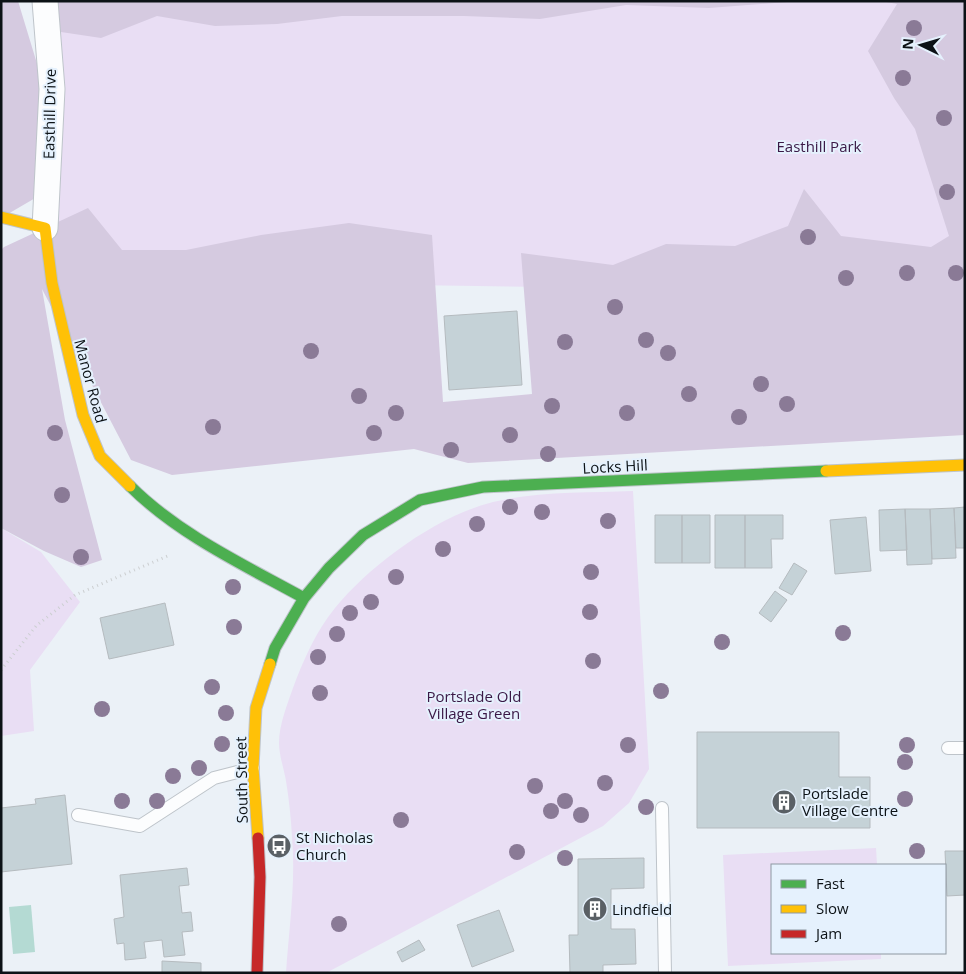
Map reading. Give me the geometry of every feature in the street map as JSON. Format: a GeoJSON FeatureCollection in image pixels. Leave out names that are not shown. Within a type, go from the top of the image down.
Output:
{"type":"FeatureCollection","features":[{"type":"Feature","properties":{"kind":"street","name":"Easthill Drive"},"geometry":{"type":"LineString","coordinates":[[45,1],[52,89],[45,228]]}},
{"type":"Feature","properties":{"kind":"street"},"geometry":{"type":"LineString","coordinates":[[1,217],[45,228]]}},
{"type":"Feature","properties":{"kind":"street","name":"Manor Road"},"geometry":{"type":"LineString","coordinates":[[45,228],[52,282],[82,415],[100,456],[145,501],[203,542],[304,598]]}},
{"type":"Feature","properties":{"kind":"street","name":"Locks Hill"},"geometry":{"type":"LineString","coordinates":[[304,598],[329,568],[363,535],[420,500],[483,487],[965,465]]}},
{"type":"Feature","properties":{"kind":"street","name":"South Street"},"geometry":{"type":"LineString","coordinates":[[257,973],[260,877],[254,768],[256,708],[275,648],[304,598]]}},
{"type":"Feature","properties":{"kind":"lane"},"geometry":{"type":"LineString","coordinates":[[948,748],[965,748]]}},
{"type":"Feature","properties":{"kind":"lane"},"geometry":{"type":"LineString","coordinates":[[78,815],[140,826],[214,778],[254,768]]}},
{"type":"Feature","properties":{"kind":"lane"},"geometry":{"type":"LineString","coordinates":[[662,808],[665,973]]}},
{"type":"Feature","properties":{"kind":"path"},"geometry":{"type":"LineString","coordinates":[[1,670],[36,626],[75,595],[203,542]]}},
{"type":"Feature","properties":{"kind":"green space","name":"Easthill Park"},"geometry":{"type":"Polygon","coordinates":[[[50,1],[965,1],[965,293],[59,280],[50,1]]]}},
{"type":"Feature","properties":{"kind":"green space","name":"Portslade Old Village Green"},"geometry":{"type":"Polygon","coordinates":[[[633,491],[649,769],[629,803],[603,826],[326,973],[286,973],[293,888],[293,854],[289,802],[279,736],[286,708],[301,667],[316,636],[328,617],[350,591],[386,559],[428,530],[450,518],[493,502],[510,498],[563,493],[633,491]]]}},
{"type":"Feature","properties":{"kind":"green space"},"geometry":{"type":"Polygon","coordinates":[[[1,528],[41,552],[80,602],[30,670],[34,731],[1,736],[1,528]]]}},
{"type":"Feature","properties":{"kind":"green space"},"geometry":{"type":"Polygon","coordinates":[[[876,848],[877,864],[771,864],[771,954],[881,954],[881,959],[728,966],[723,855],[876,848]]]}},
{"type":"Feature","properties":{"kind":"shaded area"},"geometry":{"type":"Polygon","coordinates":[[[1,1],[18,1],[52,113],[49,190],[1,218],[1,1]]]}},
{"type":"Feature","properties":{"kind":"shaded area"},"geometry":{"type":"Polygon","coordinates":[[[36,1],[800,1],[709,8],[626,5],[540,19],[464,16],[342,16],[277,24],[215,26],[157,16],[101,38],[41,29],[36,1]]]}},
{"type":"Feature","properties":{"kind":"shaded area"},"geometry":{"type":"Polygon","coordinates":[[[881,1],[965,1],[965,435],[468,463],[414,449],[172,475],[131,460],[42,289],[65,420],[102,560],[81,567],[44,551],[1,528],[1,250],[4,247],[88,208],[122,250],[186,250],[261,235],[349,223],[432,235],[443,402],[532,394],[521,253],[613,265],[666,244],[735,246],[788,226],[804,189],[841,236],[931,247],[949,236],[915,129],[894,98],[868,51],[897,4],[881,1]]]}},
{"type":"Feature","properties":{"kind":"shaded area"},"geometry":{"type":"Polygon","coordinates":[[[31,905],[35,952],[13,954],[9,907],[31,905]]]}},
{"type":"Feature","properties":{"kind":"building"},"geometry":{"type":"Polygon","coordinates":[[[517,311],[522,385],[449,390],[444,316],[517,311]]]}},
{"type":"Feature","properties":{"kind":"building"},"geometry":{"type":"Polygon","coordinates":[[[965,507],[965,548],[956,548],[954,508],[965,507]]]}},
{"type":"Feature","properties":{"kind":"building"},"geometry":{"type":"Polygon","coordinates":[[[954,508],[956,558],[932,559],[930,509],[954,508]]]}},
{"type":"Feature","properties":{"kind":"building"},"geometry":{"type":"Polygon","coordinates":[[[905,509],[930,509],[932,564],[907,565],[905,509]]]}},
{"type":"Feature","properties":{"kind":"building"},"geometry":{"type":"Polygon","coordinates":[[[905,509],[907,550],[880,551],[879,510],[905,509]]]}},
{"type":"Feature","properties":{"kind":"building"},"geometry":{"type":"Polygon","coordinates":[[[655,515],[682,515],[682,563],[655,563],[655,515]]]}},
{"type":"Feature","properties":{"kind":"building"},"geometry":{"type":"Polygon","coordinates":[[[682,515],[710,515],[710,563],[682,563],[682,515]]]}},
{"type":"Feature","properties":{"kind":"building"},"geometry":{"type":"Polygon","coordinates":[[[715,515],[745,515],[745,568],[715,568],[715,515]]]}},
{"type":"Feature","properties":{"kind":"building"},"geometry":{"type":"Polygon","coordinates":[[[745,515],[783,515],[783,539],[771,539],[772,568],[745,568],[745,515]]]}},
{"type":"Feature","properties":{"kind":"building"},"geometry":{"type":"Polygon","coordinates":[[[866,517],[871,571],[835,574],[830,520],[866,517]]]}},
{"type":"Feature","properties":{"kind":"building"},"geometry":{"type":"Polygon","coordinates":[[[794,563],[807,571],[792,595],[779,588],[794,563]]]}},
{"type":"Feature","properties":{"kind":"building"},"geometry":{"type":"Polygon","coordinates":[[[775,591],[787,600],[771,622],[759,613],[775,591]]]}},
{"type":"Feature","properties":{"kind":"building"},"geometry":{"type":"Polygon","coordinates":[[[165,603],[174,645],[109,659],[100,618],[165,603]]]}},
{"type":"Feature","properties":{"kind":"building","name":"Portslade Village Centre"},"geometry":{"type":"Polygon","coordinates":[[[697,732],[839,732],[839,777],[870,777],[870,828],[697,828],[697,732]]]}},
{"type":"Feature","properties":{"kind":"building"},"geometry":{"type":"Polygon","coordinates":[[[65,795],[72,864],[1,872],[1,808],[36,804],[35,799],[65,795]]]}},
{"type":"Feature","properties":{"kind":"building"},"geometry":{"type":"Polygon","coordinates":[[[945,851],[965,851],[965,895],[947,896],[945,851]]]}},
{"type":"Feature","properties":{"kind":"building","name":"Lindfield"},"geometry":{"type":"Polygon","coordinates":[[[644,858],[644,888],[611,889],[611,929],[635,929],[636,964],[603,965],[603,973],[570,973],[569,935],[578,935],[578,859],[644,858]]]}},
{"type":"Feature","properties":{"kind":"building"},"geometry":{"type":"Polygon","coordinates":[[[187,868],[189,885],[179,886],[182,913],[191,912],[193,931],[182,932],[185,955],[164,957],[162,940],[144,942],[146,958],[125,960],[124,943],[117,944],[114,919],[124,917],[120,875],[187,868]]]}},
{"type":"Feature","properties":{"kind":"building"},"geometry":{"type":"Polygon","coordinates":[[[499,910],[514,951],[472,967],[457,925],[499,910]]]}},
{"type":"Feature","properties":{"kind":"building"},"geometry":{"type":"Polygon","coordinates":[[[419,940],[425,950],[402,962],[397,952],[419,940]]]}},
{"type":"Feature","properties":{"kind":"building"},"geometry":{"type":"Polygon","coordinates":[[[162,961],[201,963],[201,973],[162,973],[162,961]]]}},
{"type":"Feature","properties":{"kind":"traffic: fast"},"geometry":{"type":"LineString","coordinates":[[270,664],[275,648],[304,598],[329,568],[363,535],[420,500],[483,487],[826,471]]}},
{"type":"Feature","properties":{"kind":"traffic: fast"},"geometry":{"type":"LineString","coordinates":[[130,486],[190,534],[235,561],[304,598]]}},
{"type":"Feature","properties":{"kind":"traffic: slow"},"geometry":{"type":"LineString","coordinates":[[1,217],[45,228],[52,283],[83,415],[100,456],[130,486]]}},
{"type":"Feature","properties":{"kind":"traffic: slow"},"geometry":{"type":"LineString","coordinates":[[826,471],[965,465]]}},
{"type":"Feature","properties":{"kind":"traffic: slow"},"geometry":{"type":"LineString","coordinates":[[258,838],[253,768],[256,708],[270,664]]}},
{"type":"Feature","properties":{"kind":"traffic: jam"},"geometry":{"type":"LineString","coordinates":[[257,973],[260,877],[258,838]]}},
{"type":"Feature","properties":{"kind":"place","name":"Portslade Village Centre"},"geometry":{"type":"Point","coordinates":[784,802]}},
{"type":"Feature","properties":{"kind":"place","name":"St Nicholas Church"},"geometry":{"type":"Point","coordinates":[279,846]}},
{"type":"Feature","properties":{"kind":"place","name":"Lindfield"},"geometry":{"type":"Point","coordinates":[595,909]}}]}
